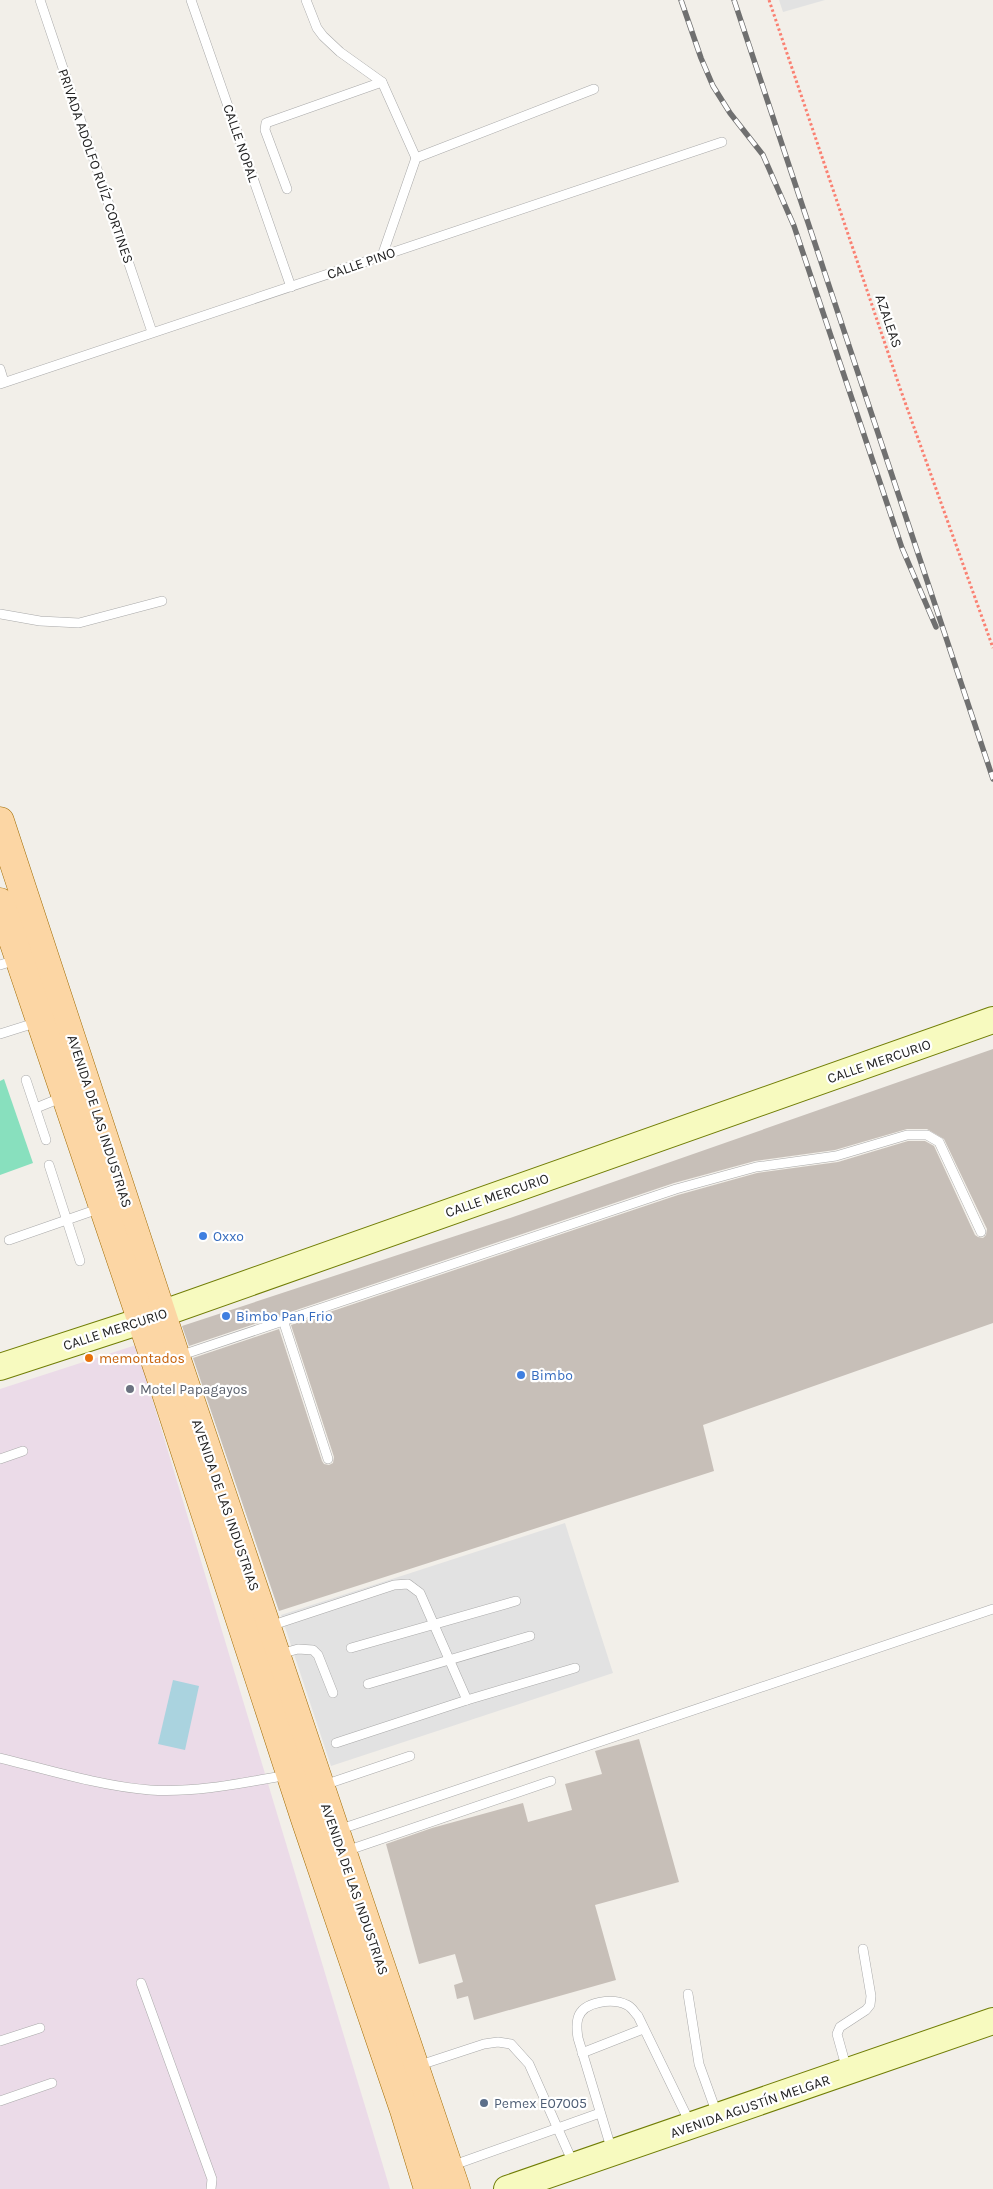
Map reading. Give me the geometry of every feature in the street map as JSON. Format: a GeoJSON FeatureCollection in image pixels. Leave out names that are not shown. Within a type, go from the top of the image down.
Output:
{"type":"FeatureCollection","features":[{"type":"Feature","properties":{"kind":"main road","name":"AVENIDA DE LAS INDUSTRIAS"},"geometry":{"type":"LineString","coordinates":[[0,820],[25,957]]}},
{"type":"Feature","properties":{"kind":"main road","name":"AVENIDA DE LAS INDUSTRIAS"},"geometry":{"type":"LineString","coordinates":[[0,902],[53,1017],[175,1387],[290,1775],[317,1800],[339,1841],[452,2178]]}},
{"type":"Feature","properties":{"kind":"main road","name":"AVENIDA DE LAS INDUSTRIAS"},"geometry":{"type":"LineString","coordinates":[[53,1017],[66,1096],[103,1207],[152,1317],[176,1357],[175,1387],[277,1655],[404,2110],[428,2189]]}},
{"type":"Feature","properties":{"kind":"main road","name":"CALLE MERCURIO"},"geometry":{"type":"LineString","coordinates":[[0,1367],[152,1317],[993,1020]]}},
{"type":"Feature","properties":{"kind":"main road","name":"AVENIDA AGUSTÍN MELGAR"},"geometry":{"type":"LineString","coordinates":[[507,2189],[848,2073],[993,2021]]}},
{"type":"Feature","properties":{"kind":"lane","name":"PRIVADA ADOLFO RUÍZ CORTINES"},"geometry":{"type":"LineString","coordinates":[[40,0],[152,332]]}},
{"type":"Feature","properties":{"kind":"lane","name":"CALLE NOPAL"},"geometry":{"type":"LineString","coordinates":[[191,0],[291,287]]}},
{"type":"Feature","properties":{"kind":"lane"},"geometry":{"type":"LineString","coordinates":[[306,0],[317,28],[323,36],[340,52],[382,82],[416,158],[382,256]]}},
{"type":"Feature","properties":{"kind":"lane"},"geometry":{"type":"LineString","coordinates":[[287,189],[265,130],[266,123],[382,82]]}},
{"type":"Feature","properties":{"kind":"lane"},"geometry":{"type":"LineString","coordinates":[[416,158],[594,89]]}},
{"type":"Feature","properties":{"kind":"lane","name":"CALLE PINO"},"geometry":{"type":"LineString","coordinates":[[2,383],[722,142]]}},
{"type":"Feature","properties":{"kind":"lane"},"geometry":{"type":"LineString","coordinates":[[0,369],[2,383]]}},
{"type":"Feature","properties":{"kind":"lane"},"geometry":{"type":"LineString","coordinates":[[0,614],[50,622],[79,622],[162,601]]}},
{"type":"Feature","properties":{"kind":"lane"},"geometry":{"type":"LineString","coordinates":[[0,1034],[53,1017]]}},
{"type":"Feature","properties":{"kind":"lane"},"geometry":{"type":"LineString","coordinates":[[26,1080],[46,1140]]}},
{"type":"Feature","properties":{"kind":"lane"},"geometry":{"type":"LineString","coordinates":[[36,1108],[66,1096]]}},
{"type":"Feature","properties":{"kind":"lane"},"geometry":{"type":"LineString","coordinates":[[176,1357],[700,1181],[756,1167],[836,1156],[913,1134],[927,1135],[942,1146],[981,1232]]}},
{"type":"Feature","properties":{"kind":"lane"},"geometry":{"type":"LineString","coordinates":[[48,1165],[80,1261]]}},
{"type":"Feature","properties":{"kind":"lane"},"geometry":{"type":"LineString","coordinates":[[9,1240],[103,1207]]}},
{"type":"Feature","properties":{"kind":"lane"},"geometry":{"type":"LineString","coordinates":[[283,1320],[328,1459]]}},
{"type":"Feature","properties":{"kind":"lane"},"geometry":{"type":"LineString","coordinates":[[0,1460],[24,1451]]}},
{"type":"Feature","properties":{"kind":"lane"},"geometry":{"type":"LineString","coordinates":[[267,1627],[401,1584],[408,1584],[420,1593],[466,1700]]}},
{"type":"Feature","properties":{"kind":"lane"},"geometry":{"type":"LineString","coordinates":[[351,1648],[516,1601]]}},
{"type":"Feature","properties":{"kind":"lane"},"geometry":{"type":"LineString","coordinates":[[339,1841],[993,1609]]}},
{"type":"Feature","properties":{"kind":"lane"},"geometry":{"type":"LineString","coordinates":[[368,1684],[448,1658],[530,1636]]}},
{"type":"Feature","properties":{"kind":"lane"},"geometry":{"type":"LineString","coordinates":[[277,1655],[298,1648],[313,1650],[333,1693]]}},
{"type":"Feature","properties":{"kind":"lane"},"geometry":{"type":"LineString","coordinates":[[336,1742],[466,1700],[574,1668]]}},
{"type":"Feature","properties":{"kind":"lane"},"geometry":{"type":"LineString","coordinates":[[317,1800],[410,1756]]}},
{"type":"Feature","properties":{"kind":"lane"},"geometry":{"type":"LineString","coordinates":[[0,1758],[88,1779],[150,1790],[204,1789],[290,1775]]}},
{"type":"Feature","properties":{"kind":"lane"},"geometry":{"type":"LineString","coordinates":[[339,1841],[552,1781]]}},
{"type":"Feature","properties":{"kind":"lane"},"geometry":{"type":"LineString","coordinates":[[848,2073],[837,2034],[840,2027],[866,2010],[870,2005],[872,1996],[862,1948]]}},
{"type":"Feature","properties":{"kind":"lane"},"geometry":{"type":"LineString","coordinates":[[141,1983],[212,2179],[211,2189]]}},
{"type":"Feature","properties":{"kind":"lane"},"geometry":{"type":"LineString","coordinates":[[688,1994],[699,2064],[718,2117]]}},
{"type":"Feature","properties":{"kind":"lane"},"geometry":{"type":"LineString","coordinates":[[612,2153],[578,2038],[578,2016],[586,2008],[603,2001],[619,2002],[630,2006],[638,2016],[691,2126]]}},
{"type":"Feature","properties":{"kind":"lane"},"geometry":{"type":"LineString","coordinates":[[0,2041],[40,2028]]}},
{"type":"Feature","properties":{"kind":"lane"},"geometry":{"type":"LineString","coordinates":[[582,2053],[643,2029]]}},
{"type":"Feature","properties":{"kind":"lane"},"geometry":{"type":"LineString","coordinates":[[415,2067],[484,2044],[498,2042],[510,2044],[529,2064],[575,2166]]}},
{"type":"Feature","properties":{"kind":"lane"},"geometry":{"type":"LineString","coordinates":[[0,2101],[52,2083]]}},
{"type":"Feature","properties":{"kind":"lane"},"geometry":{"type":"LineString","coordinates":[[452,2178],[558,2129],[600,2113]]}},
{"type":"Feature","properties":{"kind":"path","name":"AZALEAS"},"geometry":{"type":"LineString","coordinates":[[769,0],[901,391],[993,648]]}},
{"type":"Feature","properties":{"kind":"shaded area"},"geometry":{"type":"Polygon","coordinates":[[[779,0],[825,0],[783,12],[779,0]]]}},
{"type":"Feature","properties":{"kind":"shaded area"},"geometry":{"type":"Polygon","coordinates":[[[136,1345],[390,2189],[0,2189],[0,1389],[136,1345]]]}},
{"type":"Feature","properties":{"kind":"shaded area"},"geometry":{"type":"Polygon","coordinates":[[[565,1523],[613,1673],[331,1766],[281,1615],[565,1523]]]}},
{"type":"Feature","properties":{"kind":"green space"},"geometry":{"type":"Polygon","coordinates":[[[4,1079],[33,1163],[0,1175],[0,1081],[4,1079]]]}},
{"type":"Feature","properties":{"kind":"water"},"geometry":{"type":"Polygon","coordinates":[[[173,1680],[199,1686],[185,1750],[158,1744],[173,1680]]]}},
{"type":"Feature","properties":{"kind":"building","name":"Bimbo"},"geometry":{"type":"Polygon","coordinates":[[[993,1049],[993,1323],[703,1425],[714,1471],[279,1611],[193,1358],[279,1329],[322,1461],[324,1464],[329,1465],[333,1463],[334,1457],[291,1325],[678,1195],[757,1173],[838,1162],[908,1141],[925,1141],[934,1146],[975,1235],[983,1238],[986,1235],[987,1229],[944,1139],[927,1129],[907,1129],[835,1150],[755,1161],[674,1183],[189,1346],[182,1326],[513,1217],[993,1049]]]}},
{"type":"Feature","properties":{"kind":"building"},"geometry":{"type":"Polygon","coordinates":[[[639,1739],[679,1882],[595,1905],[616,1980],[474,2020],[468,1996],[457,1999],[454,1985],[463,1982],[455,1954],[419,1964],[386,1844],[432,1828],[523,1803],[528,1822],[572,1810],[565,1784],[602,1774],[595,1751],[639,1739]]]}},
{"type":"Feature","properties":{"kind":"railway"},"geometry":{"type":"LineString","coordinates":[[681,0],[713,86],[730,113],[763,155],[794,226],[902,548],[936,627]]}},
{"type":"Feature","properties":{"kind":"railway"},"geometry":{"type":"LineString","coordinates":[[734,0],[993,779]]}},
{"type":"Feature","properties":{"kind":"place","name":"Oxxo"},"geometry":{"type":"Point","coordinates":[203,1236]}},
{"type":"Feature","properties":{"kind":"place","name":"Bimbo Pan Frio"},"geometry":{"type":"Point","coordinates":[226,1316]}},
{"type":"Feature","properties":{"kind":"place","name":"memontados"},"geometry":{"type":"Point","coordinates":[89,1358]}},
{"type":"Feature","properties":{"kind":"place","name":"Bimbo"},"geometry":{"type":"Point","coordinates":[521,1375]}},
{"type":"Feature","properties":{"kind":"place","name":"Motel Papagayos"},"geometry":{"type":"Point","coordinates":[130,1389]}},
{"type":"Feature","properties":{"kind":"place","name":"Pemex E07005"},"geometry":{"type":"Point","coordinates":[484,2103]}}]}
